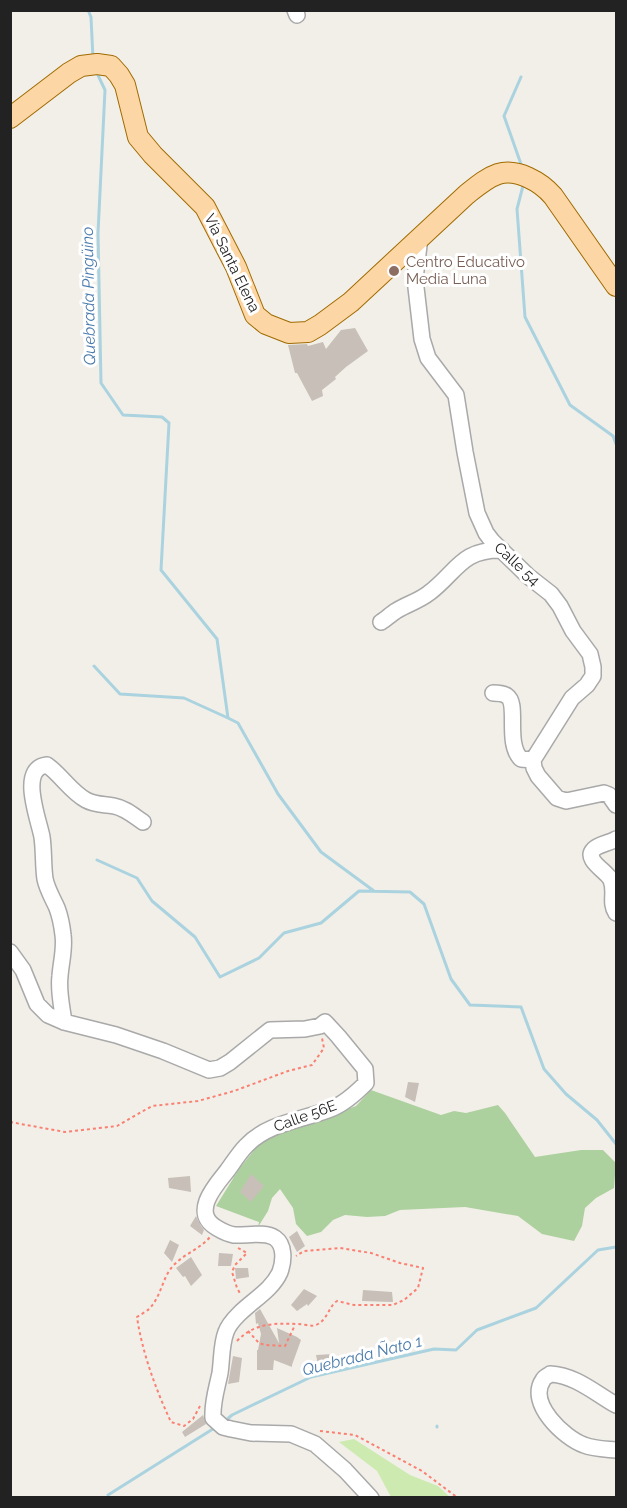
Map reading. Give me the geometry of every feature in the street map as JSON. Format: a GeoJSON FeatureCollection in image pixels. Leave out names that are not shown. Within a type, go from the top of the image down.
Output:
{"type":"FeatureCollection","features":[{"type":"Feature","properties":{"kind":"main road","name":"Vía Santa Elena"},"geometry":{"type":"LineString","coordinates":[[10,118],[81,66],[96,64],[111,66],[125,85],[138,136],[153,155],[205,207],[236,267],[255,315],[266,324],[289,333],[308,332],[351,302],[466,195],[498,174],[516,174],[545,187],[616,286]]}},
{"type":"Feature","properties":{"kind":"street","name":"Calle 54"},"geometry":{"type":"LineString","coordinates":[[420,237],[415,279],[422,339],[428,358],[456,395],[477,513],[486,533],[560,606],[573,631],[590,654],[593,667],[592,676],[587,685],[572,698],[533,760]]}},
{"type":"Feature","properties":{"kind":"street"},"geometry":{"type":"LineString","coordinates":[[381,622],[427,595],[473,554],[487,550],[502,550]]}},
{"type":"Feature","properties":{"kind":"street"},"geometry":{"type":"LineString","coordinates":[[493,693],[505,694],[513,706],[512,727],[517,755],[521,759],[533,760],[538,776],[557,798],[567,801],[604,793],[609,795],[616,805]]}},
{"type":"Feature","properties":{"kind":"street"},"geometry":{"type":"LineString","coordinates":[[64,1022],[60,986],[64,948],[63,934],[58,912],[45,879],[42,838],[33,804],[32,786],[35,771],[40,766],[47,765],[83,799],[93,804],[116,806],[126,810],[142,822]]}},
{"type":"Feature","properties":{"kind":"street"},"geometry":{"type":"LineString","coordinates":[[616,839],[596,847],[591,855],[593,862],[611,880],[612,905],[616,913]]}},
{"type":"Feature","properties":{"kind":"street"},"geometry":{"type":"LineString","coordinates":[[10,952],[23,970],[37,1004],[48,1015],[64,1022],[116,1035],[163,1051],[209,1070],[220,1068],[230,1062],[270,1030],[320,1026]]}},
{"type":"Feature","properties":{"kind":"street","name":"Calle 56E"},"geometry":{"type":"LineString","coordinates":[[218,1228],[210,1224],[206,1216],[205,1205],[212,1190],[247,1145],[267,1130],[335,1107],[358,1092],[366,1083],[365,1069],[325,1022],[320,1026]]}},
{"type":"Feature","properties":{"kind":"street"},"geometry":{"type":"LineString","coordinates":[[218,1228],[235,1235],[270,1236],[276,1239],[281,1246],[283,1256],[275,1281],[237,1316],[227,1330],[219,1375],[209,1399],[218,1422],[251,1433],[291,1434],[315,1444],[371,1497]]}},
{"type":"Feature","properties":{"kind":"street"},"geometry":{"type":"LineString","coordinates":[[616,1405],[573,1378],[560,1374],[550,1374],[543,1380],[539,1392],[543,1407],[551,1422],[569,1437],[583,1445],[616,1450]]}},
{"type":"Feature","properties":{"kind":"path"},"geometry":{"type":"LineString","coordinates":[[10,1122],[65,1132],[117,1126],[152,1106],[198,1101],[234,1091],[288,1071],[312,1065],[324,1048],[320,1026]]}},
{"type":"Feature","properties":{"kind":"path"},"geometry":{"type":"LineString","coordinates":[[209,1399],[193,1419],[184,1426],[171,1422],[159,1397],[137,1317],[149,1310],[156,1301],[170,1269],[181,1257],[204,1244],[218,1228]]}},
{"type":"Feature","properties":{"kind":"path"},"geometry":{"type":"LineString","coordinates":[[235,1245],[247,1252],[232,1272],[247,1307]]}},
{"type":"Feature","properties":{"kind":"path"},"geometry":{"type":"LineString","coordinates":[[222,1353],[255,1327],[295,1324],[314,1326],[323,1321],[337,1301],[354,1305],[393,1305],[404,1300],[418,1288],[423,1268],[371,1253],[340,1248],[304,1251],[288,1261],[283,1256]]}},
{"type":"Feature","properties":{"kind":"path"},"geometry":{"type":"LineString","coordinates":[[248,1331],[259,1343],[285,1346],[295,1324]]}},
{"type":"Feature","properties":{"kind":"path"},"geometry":{"type":"LineString","coordinates":[[320,1431],[355,1435],[422,1471],[458,1497]]}},
{"type":"Feature","properties":{"kind":"green space"},"geometry":{"type":"Polygon","coordinates":[[[371,1090],[441,1115],[454,1111],[466,1113],[498,1105],[535,1157],[581,1150],[603,1150],[616,1163],[614,1188],[596,1198],[585,1208],[582,1226],[574,1241],[542,1234],[518,1216],[465,1207],[400,1210],[385,1216],[345,1215],[333,1220],[321,1232],[307,1236],[296,1224],[293,1208],[280,1189],[272,1198],[268,1211],[258,1227],[259,1222],[216,1206],[239,1169],[259,1144],[276,1135],[356,1106],[371,1090]]]}},
{"type":"Feature","properties":{"kind":"green space"},"geometry":{"type":"Polygon","coordinates":[[[354,1439],[410,1475],[438,1486],[450,1497],[391,1497],[377,1471],[339,1442],[354,1439]]]}},
{"type":"Feature","properties":{"kind":"building"},"geometry":{"type":"Polygon","coordinates":[[[355,328],[368,351],[346,367],[322,390],[323,396],[312,401],[295,373],[288,345],[307,344],[308,346],[323,342],[326,349],[341,330],[355,328]]]}},
{"type":"Feature","properties":{"kind":"building"},"geometry":{"type":"Polygon","coordinates":[[[408,1082],[419,1083],[415,1102],[405,1097],[408,1082]]]}},
{"type":"Feature","properties":{"kind":"building"},"geometry":{"type":"Polygon","coordinates":[[[251,1174],[264,1186],[251,1202],[240,1192],[251,1174]]]}},
{"type":"Feature","properties":{"kind":"building"},"geometry":{"type":"Polygon","coordinates":[[[190,1176],[191,1192],[169,1188],[168,1178],[190,1176]]]}},
{"type":"Feature","properties":{"kind":"building"},"geometry":{"type":"Polygon","coordinates":[[[196,1216],[204,1230],[202,1235],[190,1226],[196,1216]]]}},
{"type":"Feature","properties":{"kind":"building"},"geometry":{"type":"Polygon","coordinates":[[[297,1231],[305,1246],[297,1252],[289,1237],[297,1231]]]}},
{"type":"Feature","properties":{"kind":"building"},"geometry":{"type":"Polygon","coordinates":[[[170,1240],[179,1245],[172,1262],[164,1253],[170,1240]]]}},
{"type":"Feature","properties":{"kind":"building"},"geometry":{"type":"Polygon","coordinates":[[[219,1253],[233,1254],[231,1266],[218,1266],[219,1253]]]}},
{"type":"Feature","properties":{"kind":"building"},"geometry":{"type":"Polygon","coordinates":[[[191,1257],[202,1275],[191,1286],[176,1268],[191,1257]]]}},
{"type":"Feature","properties":{"kind":"building"},"geometry":{"type":"Polygon","coordinates":[[[235,1268],[248,1268],[249,1277],[236,1279],[235,1268]]]}},
{"type":"Feature","properties":{"kind":"building"},"geometry":{"type":"Polygon","coordinates":[[[304,1289],[317,1296],[308,1306],[307,1304],[297,1311],[291,1305],[304,1289]]]}},
{"type":"Feature","properties":{"kind":"building"},"geometry":{"type":"Polygon","coordinates":[[[363,1290],[392,1292],[393,1302],[362,1301],[363,1290]]]}},
{"type":"Feature","properties":{"kind":"building"},"geometry":{"type":"Polygon","coordinates":[[[260,1309],[279,1343],[277,1328],[301,1340],[292,1367],[274,1360],[273,1370],[257,1370],[257,1350],[261,1334],[258,1323],[256,1324],[255,1313],[260,1309]]]}},
{"type":"Feature","properties":{"kind":"building"},"geometry":{"type":"Polygon","coordinates":[[[334,1354],[338,1362],[319,1369],[316,1355],[334,1354]]]}},
{"type":"Feature","properties":{"kind":"building"},"geometry":{"type":"Polygon","coordinates":[[[233,1356],[242,1358],[239,1382],[228,1384],[233,1356]]]}},
{"type":"Feature","properties":{"kind":"building"},"geometry":{"type":"Polygon","coordinates":[[[203,1415],[206,1424],[185,1437],[182,1432],[203,1415]]]}},
{"type":"Feature","properties":{"kind":"waterway","name":"Quebrada Pingüino"},"geometry":{"type":"LineString","coordinates":[[88,10],[91,17],[93,59]]}},
{"type":"Feature","properties":{"kind":"waterway","name":"Quebrada Pingüino"},"geometry":{"type":"LineString","coordinates":[[96,71],[105,90],[98,233],[101,383],[123,415],[162,417],[169,423],[161,570],[217,639],[228,718],[238,723],[278,794],[321,852],[374,891]]}},
{"type":"Feature","properties":{"kind":"waterway"},"geometry":{"type":"LineString","coordinates":[[521,77],[504,116],[522,167]]}},
{"type":"Feature","properties":{"kind":"waterway"},"geometry":{"type":"LineString","coordinates":[[524,182],[517,209],[525,317],[570,405],[613,436],[616,444]]}},
{"type":"Feature","properties":{"kind":"waterway"},"geometry":{"type":"LineString","coordinates":[[94,666],[120,694],[184,698],[228,718]]}},
{"type":"Feature","properties":{"kind":"waterway"},"geometry":{"type":"LineString","coordinates":[[97,860],[137,878],[152,901],[195,937],[220,977],[259,958],[284,933],[321,923],[359,891],[410,892],[424,904],[451,979],[470,1005],[521,1007],[544,1069],[566,1094],[597,1120],[616,1144]]}},
{"type":"Feature","properties":{"kind":"waterway","name":"Quebrada Ñato 1"},"geometry":{"type":"LineString","coordinates":[[224,1422],[232,1415],[311,1377],[434,1349],[456,1350],[477,1330],[536,1308],[598,1250],[616,1247]]}},
{"type":"Feature","properties":{"kind":"waterway","name":"Quebrada Ñato 1"},"geometry":{"type":"LineString","coordinates":[[108,1495],[216,1427]]}},
{"type":"Feature","properties":{"kind":"place","name":"Centro Educativo Media Luna"},"geometry":{"type":"Point","coordinates":[394,271]}}]}
